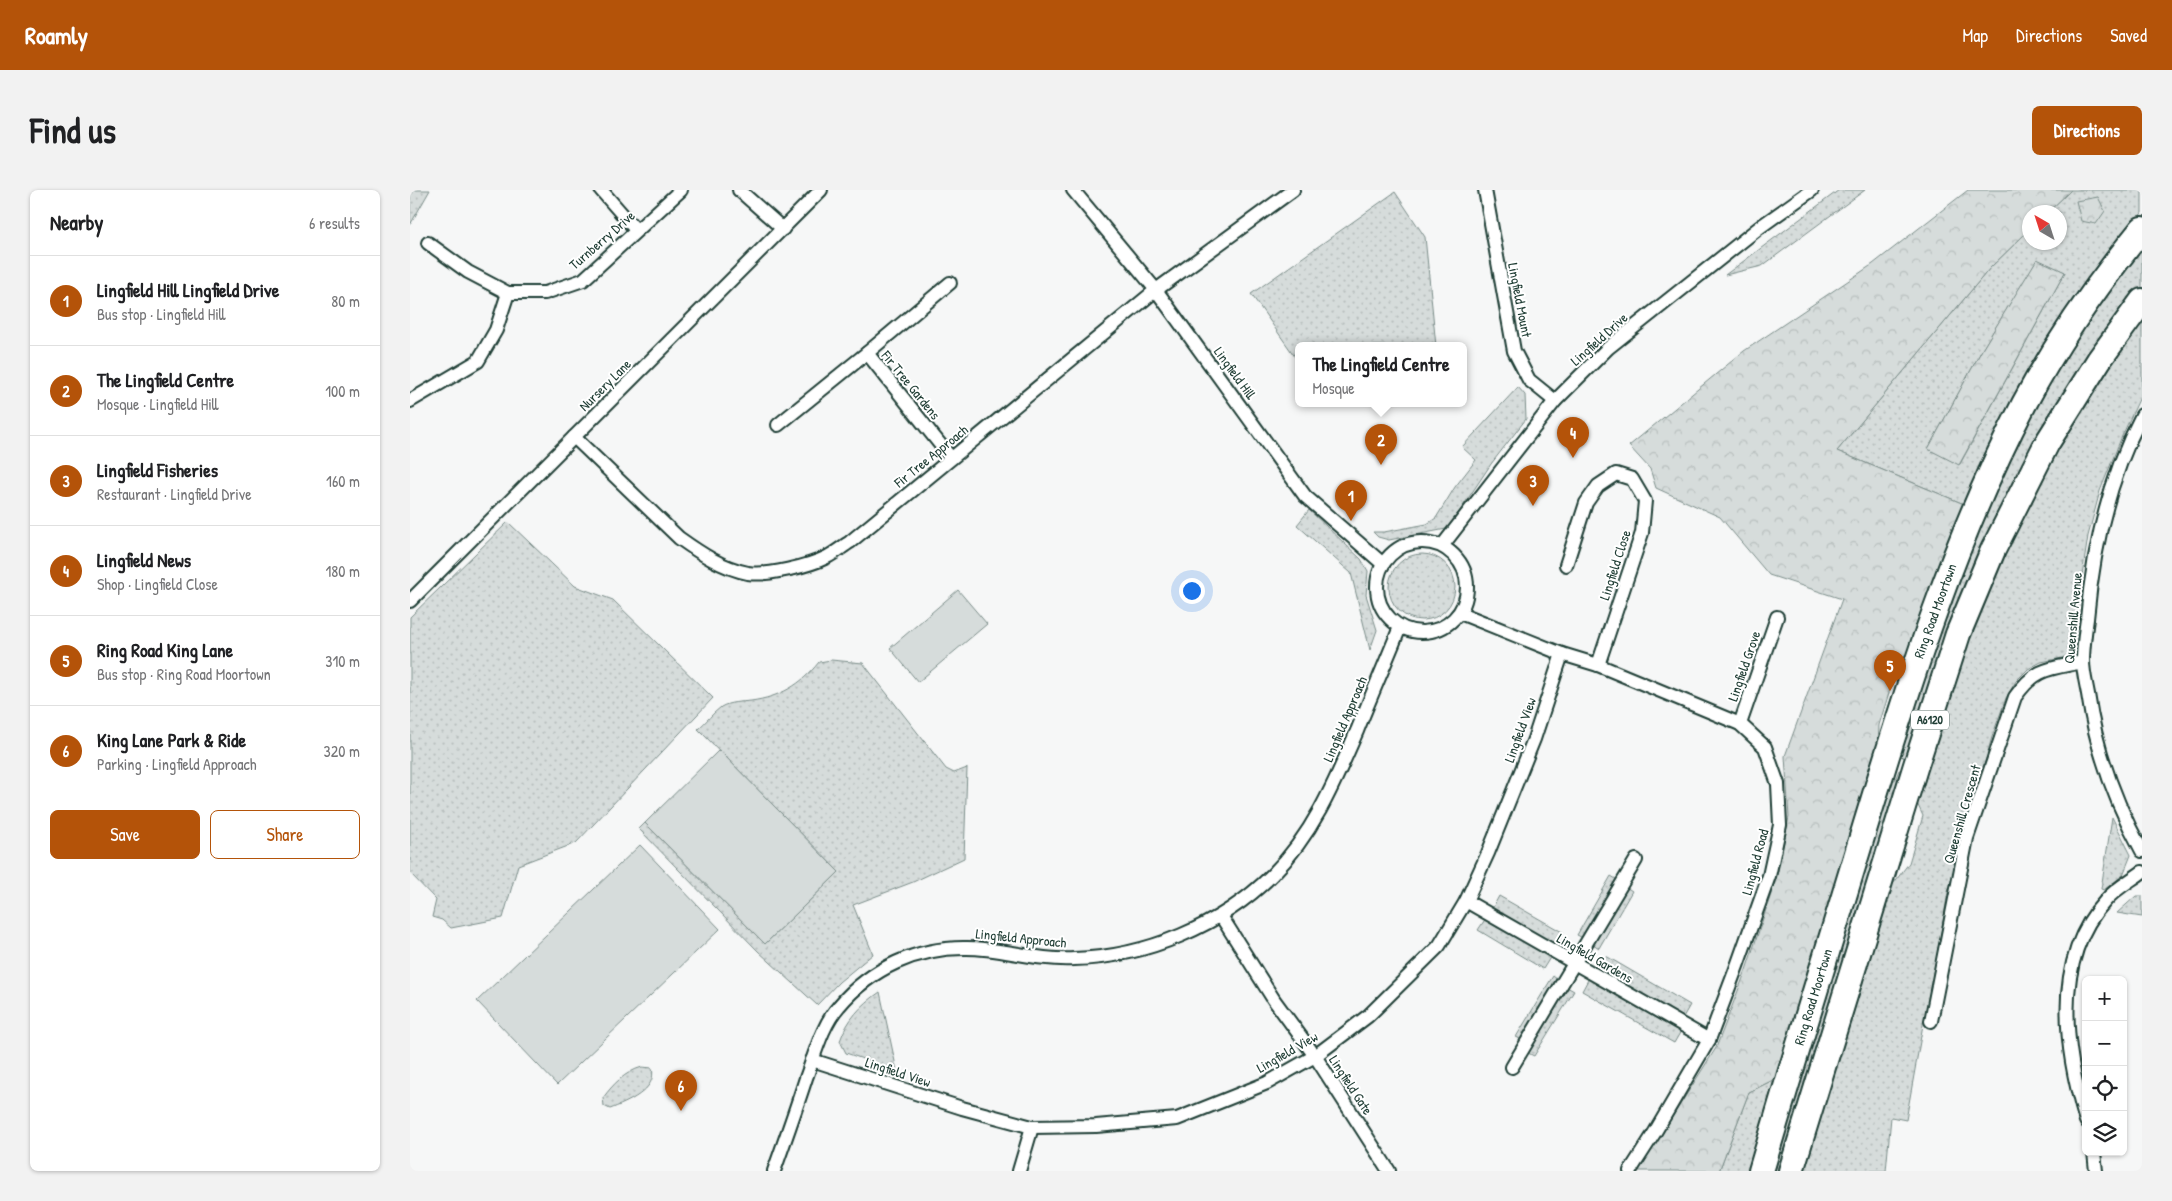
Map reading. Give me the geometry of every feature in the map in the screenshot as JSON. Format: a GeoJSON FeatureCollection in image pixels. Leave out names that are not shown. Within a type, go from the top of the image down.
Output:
{"type":"FeatureCollection","features":[{"type":"Feature","properties":{"kind":"highway","name":"Ring Road Moortown"},"geometry":{"type":"LineString","coordinates":[[1760,1171],[1902,706],[1932,616],[1974,508],[2024,404],[2055,350],[2112,267],[2142,229]]}},
{"type":"Feature","properties":{"kind":"highway","name":"A6120"},"geometry":{"type":"LineString","coordinates":[[1791,1171],[1958,634],[1993,550],[2047,443],[2099,360],[2142,301]]}},
{"type":"Feature","properties":{"kind":"street"},"geometry":{"type":"LineString","coordinates":[[601,190],[636,230]]}},
{"type":"Feature","properties":{"kind":"street","name":"Turnberry Drive"},"geometry":{"type":"LineString","coordinates":[[428,243],[468,272],[508,293],[545,294],[583,280],[682,190]]}},
{"type":"Feature","properties":{"kind":"street"},"geometry":{"type":"LineString","coordinates":[[739,190],[782,229]]}},
{"type":"Feature","properties":{"kind":"street","name":"Nursery Lane"},"geometry":{"type":"LineString","coordinates":[[410,601],[821,190]]}},
{"type":"Feature","properties":{"kind":"street","name":"Lingfield Hill"},"geometry":{"type":"LineString","coordinates":[[1073,190],[1156,290],[1305,496],[1383,564]]}},
{"type":"Feature","properties":{"kind":"street","name":"Fir Tree Approach"},"geometry":{"type":"LineString","coordinates":[[574,437],[679,538],[720,564],[749,573],[776,571],[826,557],[850,542],[1156,290],[1293,190]]}},
{"type":"Feature","properties":{"kind":"street","name":"Lingfield Mount"},"geometry":{"type":"LineString","coordinates":[[1485,190],[1514,351],[1529,380],[1555,401]]}},
{"type":"Feature","properties":{"kind":"street","name":"Lingfield Drive"},"geometry":{"type":"LineString","coordinates":[[1442,546],[1555,401],[1608,348],[1760,227],[1812,190]]}},
{"type":"Feature","properties":{"kind":"street","name":"Fir Tree Gardens"},"geometry":{"type":"LineString","coordinates":[[778,425],[867,354],[950,283]]}},
{"type":"Feature","properties":{"kind":"street"},"geometry":{"type":"LineString","coordinates":[[410,401],[478,361],[496,330],[508,293]]}},
{"type":"Feature","properties":{"kind":"street","name":"Fir Tree Gardens"},"geometry":{"type":"LineString","coordinates":[[867,354],[952,458]]}},
{"type":"Feature","properties":{"kind":"street","name":"Queenshill Avenue"},"geometry":{"type":"LineString","coordinates":[[2142,415],[2135,428],[2110,494],[2098,534],[2090,578],[2083,662],[2091,718],[2108,780],[2125,820],[2142,851]]}},
{"type":"Feature","properties":{"kind":"street","name":"Lingfield Close"},"geometry":{"type":"LineString","coordinates":[[1566,565],[1586,504],[1598,486],[1616,474],[1632,479],[1645,501],[1642,533],[1598,666]]}},
{"type":"Feature","properties":{"kind":"street"},"geometry":{"type":"LineString","coordinates":[[1428,542],[1442,546],[1462,564],[1467,580],[1466,598],[1460,613],[1452,622],[1438,630],[1422,633],[1400,627],[1388,618],[1378,600],[1376,584],[1383,564],[1393,552],[1412,543],[1428,542]]}},
{"type":"Feature","properties":{"kind":"street","name":"Lingfield Road"},"geometry":{"type":"LineString","coordinates":[[1460,613],[1562,654],[1598,666],[1740,724],[1765,746],[1778,784],[1780,825],[1769,876],[1709,1040],[1656,1132],[1630,1171]]}},
{"type":"Feature","properties":{"kind":"street","name":"Lingfield Grove"},"geometry":{"type":"LineString","coordinates":[[1740,724],[1777,617]]}},
{"type":"Feature","properties":{"kind":"street","name":"Lingfield Approach"},"geometry":{"type":"LineString","coordinates":[[774,1171],[812,1060],[827,1024],[838,1006],[879,970],[918,953],[968,948],[1032,957],[1074,959],[1152,946],[1186,933],[1221,916],[1270,876],[1307,834],[1330,794],[1400,627]]}},
{"type":"Feature","properties":{"kind":"street","name":"Lingfield View"},"geometry":{"type":"LineString","coordinates":[[812,1060],[962,1108],[1032,1128],[1096,1126],[1177,1119],[1267,1083],[1315,1056],[1368,1016],[1439,946],[1466,901],[1534,739],[1562,654]]}},
{"type":"Feature","properties":{"kind":"street","name":"Queenshill Crescent"},"geometry":{"type":"LineString","coordinates":[[1931,1021],[1967,838],[2014,696],[2025,682],[2038,672],[2083,662]]}},
{"type":"Feature","properties":{"kind":"street"},"geometry":{"type":"LineString","coordinates":[[1512,1068],[1636,860]]}},
{"type":"Feature","properties":{"kind":"street"},"geometry":{"type":"LineString","coordinates":[[2083,1111],[2070,1060],[2067,1027],[2072,967],[2079,943],[2090,919],[2106,899],[2142,872]]}},
{"type":"Feature","properties":{"kind":"street","name":"Lingfield Gardens"},"geometry":{"type":"LineString","coordinates":[[1466,901],[1709,1040]]}},
{"type":"Feature","properties":{"kind":"street","name":"Lingfield Gate"},"geometry":{"type":"LineString","coordinates":[[1221,916],[1274,1000],[1315,1056],[1389,1171]]}},
{"type":"Feature","properties":{"kind":"street"},"geometry":{"type":"LineString","coordinates":[[1019,1171],[1032,1128]]}},
{"type":"Feature","properties":{"kind":"street"},"geometry":{"type":"LineString","coordinates":[[2094,1156],[2096,1171]]}},
{"type":"Feature","properties":{"kind":"green space"},"geometry":{"type":"Polygon","coordinates":[[[410,190],[430,190],[410,225],[410,190]]]}},
{"type":"Feature","properties":{"kind":"green space"},"geometry":{"type":"Polygon","coordinates":[[[1839,190],[1865,190],[1762,266],[1725,275],[1839,190]]]}},
{"type":"Feature","properties":{"kind":"green space"},"geometry":{"type":"Polygon","coordinates":[[[1968,190],[2071,190],[2055,205],[2022,205],[2022,237],[1990,268],[1837,451],[1964,504],[1909,658],[1893,680],[1879,725],[1878,750],[1781,1076],[1749,1092],[1719,1171],[1638,1171],[1716,1048],[1746,970],[1777,876],[1789,817],[1785,756],[1842,599],[1769,575],[1720,517],[1656,488],[1650,469],[1629,446],[1744,351],[1873,264],[1968,190]]]}},
{"type":"Feature","properties":{"kind":"green space"},"geometry":{"type":"Polygon","coordinates":[[[2071,190],[2142,190],[2142,213],[2112,248],[1964,504],[1837,451],[1990,268],[2022,237],[2022,250],[2067,250],[2067,205],[2055,205],[2071,190]],[[2037,260],[1983,348],[1928,449],[1960,464],[2065,272],[2037,260]]]}},
{"type":"Feature","properties":{"kind":"green space"},"geometry":{"type":"Polygon","coordinates":[[[1395,192],[1425,237],[1436,342],[1295,342],[1295,357],[1251,294],[1395,192]]]}},
{"type":"Feature","properties":{"kind":"green space"},"geometry":{"type":"Polygon","coordinates":[[[2098,197],[2105,211],[2096,224],[2081,221],[2076,201],[2098,197]]]}},
{"type":"Feature","properties":{"kind":"green space"},"geometry":{"type":"Polygon","coordinates":[[[2142,242],[2142,288],[2087,360],[1909,759],[1897,755],[1951,585],[2022,425],[2069,344],[2142,242]]]}},
{"type":"Feature","properties":{"kind":"green space"},"geometry":{"type":"Polygon","coordinates":[[[2037,259],[2065,272],[1959,465],[1928,449],[1983,348],[2037,259]]]}},
{"type":"Feature","properties":{"kind":"green space"},"geometry":{"type":"Polygon","coordinates":[[[2142,322],[2142,393],[2100,491],[2088,536],[2074,648],[2070,654],[2062,658],[2041,662],[2028,669],[2016,681],[2006,698],[1992,737],[1948,892],[1906,1120],[1891,1117],[1886,1171],[1804,1171],[1887,892],[1909,863],[1923,816],[1916,801],[1965,644],[2022,512],[2070,425],[2117,353],[2142,322]]]}},
{"type":"Feature","properties":{"kind":"green space"},"geometry":{"type":"Polygon","coordinates":[[[1518,387],[1525,395],[1526,419],[1491,464],[1451,524],[1446,529],[1389,540],[1378,537],[1373,532],[1384,532],[1427,524],[1436,518],[1455,487],[1476,460],[1462,447],[1518,387]]]}},
{"type":"Feature","properties":{"kind":"green space"},"geometry":{"type":"Polygon","coordinates":[[[1309,510],[1361,559],[1368,571],[1366,595],[1377,630],[1370,650],[1351,573],[1297,525],[1309,510]]]}},
{"type":"Feature","properties":{"kind":"green space"},"geometry":{"type":"Polygon","coordinates":[[[508,522],[575,586],[613,600],[713,698],[576,843],[518,865],[503,918],[451,928],[442,920],[432,917],[436,900],[410,873],[410,617],[508,522]]]}},
{"type":"Feature","properties":{"kind":"green space"},"geometry":{"type":"Polygon","coordinates":[[[1416,554],[1428,554],[1446,563],[1453,574],[1455,587],[1453,600],[1446,611],[1435,618],[1416,620],[1403,615],[1394,606],[1389,593],[1389,581],[1394,568],[1403,559],[1416,554]]]}},
{"type":"Feature","properties":{"kind":"green space"},"geometry":{"type":"Polygon","coordinates":[[[958,590],[987,624],[918,682],[890,648],[958,590]]]}},
{"type":"Feature","properties":{"kind":"green space"},"geometry":{"type":"Polygon","coordinates":[[[831,660],[863,663],[946,769],[954,773],[967,768],[964,858],[913,882],[853,905],[873,954],[839,982],[817,1005],[758,951],[639,829],[645,823],[765,944],[839,872],[698,729],[724,705],[762,699],[781,693],[805,677],[819,662],[831,660]]]}},
{"type":"Feature","properties":{"kind":"green space"},"geometry":{"type":"Polygon","coordinates":[[[719,750],[839,872],[765,944],[645,823],[719,750]]]}},
{"type":"Feature","properties":{"kind":"green space"},"geometry":{"type":"Polygon","coordinates":[[[1899,770],[1905,771],[1782,1171],[1770,1171],[1889,779],[1895,780],[1899,770]]]}},
{"type":"Feature","properties":{"kind":"green space"},"geometry":{"type":"Polygon","coordinates":[[[2112,817],[2131,855],[2123,875],[2104,890],[2101,889],[2112,817]]]}},
{"type":"Feature","properties":{"kind":"green space"},"geometry":{"type":"Polygon","coordinates":[[[640,845],[720,929],[557,1085],[477,1001],[640,845]]]}},
{"type":"Feature","properties":{"kind":"green space"},"geometry":{"type":"Polygon","coordinates":[[[1611,876],[1616,879],[1583,938],[1577,935],[1611,876]]]}},
{"type":"Feature","properties":{"kind":"green space"},"geometry":{"type":"Polygon","coordinates":[[[1626,887],[1632,891],[1599,948],[1593,944],[1626,887]]]}},
{"type":"Feature","properties":{"kind":"green space"},"geometry":{"type":"Polygon","coordinates":[[[1499,896],[1564,933],[1556,946],[1492,909],[1499,896]]]}},
{"type":"Feature","properties":{"kind":"green space"},"geometry":{"type":"Polygon","coordinates":[[[2136,896],[2142,896],[2142,917],[2117,913],[2136,896]]]}},
{"type":"Feature","properties":{"kind":"green space"},"geometry":{"type":"Polygon","coordinates":[[[1486,918],[1551,956],[1543,969],[1478,930],[1486,918]]]}},
{"type":"Feature","properties":{"kind":"green space"},"geometry":{"type":"Polygon","coordinates":[[[1606,956],[1690,1005],[1682,1019],[1598,970],[1606,956]]]}},
{"type":"Feature","properties":{"kind":"green space"},"geometry":{"type":"Polygon","coordinates":[[[1553,976],[1558,980],[1522,1040],[1516,1037],[1553,976]]]}},
{"type":"Feature","properties":{"kind":"green space"},"geometry":{"type":"Polygon","coordinates":[[[1589,978],[1681,1031],[1674,1043],[1582,991],[1589,978]]]}},
{"type":"Feature","properties":{"kind":"green space"},"geometry":{"type":"Polygon","coordinates":[[[1567,987],[1574,991],[1534,1056],[1528,1053],[1567,987]]]}},
{"type":"Feature","properties":{"kind":"green space"},"geometry":{"type":"Polygon","coordinates":[[[880,992],[897,1071],[846,1053],[840,1041],[847,1026],[856,1014],[880,992]]]}},
{"type":"Feature","properties":{"kind":"green space"},"geometry":{"type":"Polygon","coordinates":[[[642,1067],[652,1068],[653,1076],[646,1089],[632,1099],[610,1109],[604,1106],[603,1098],[615,1083],[630,1072],[642,1067]]]}},
{"type":"Feature","properties":{"kind":"green space"},"geometry":{"type":"Polygon","coordinates":[[[1781,1076],[1752,1171],[1719,1171],[1749,1092],[1781,1076]]]}},
{"type":"Feature","properties":{"kind":"place","name":"Lingfield News"},"geometry":{"type":"Point","coordinates":[1573,458]}},
{"type":"Feature","properties":{"kind":"place","name":"The Lingfield Centre"},"geometry":{"type":"Point","coordinates":[1381,465]}},
{"type":"Feature","properties":{"kind":"place","name":"Lingfield Fisheries"},"geometry":{"type":"Point","coordinates":[1533,506]}},
{"type":"Feature","properties":{"kind":"place","name":"Lingfield Hill Lingfield Drive"},"geometry":{"type":"Point","coordinates":[1351,521]}},
{"type":"Feature","properties":{"kind":"place","name":"Ring Road King Lane"},"geometry":{"type":"Point","coordinates":[1890,691]}},
{"type":"Feature","properties":{"kind":"place","name":"King Lane Park & Ride"},"geometry":{"type":"Point","coordinates":[681,1111]}}]}
